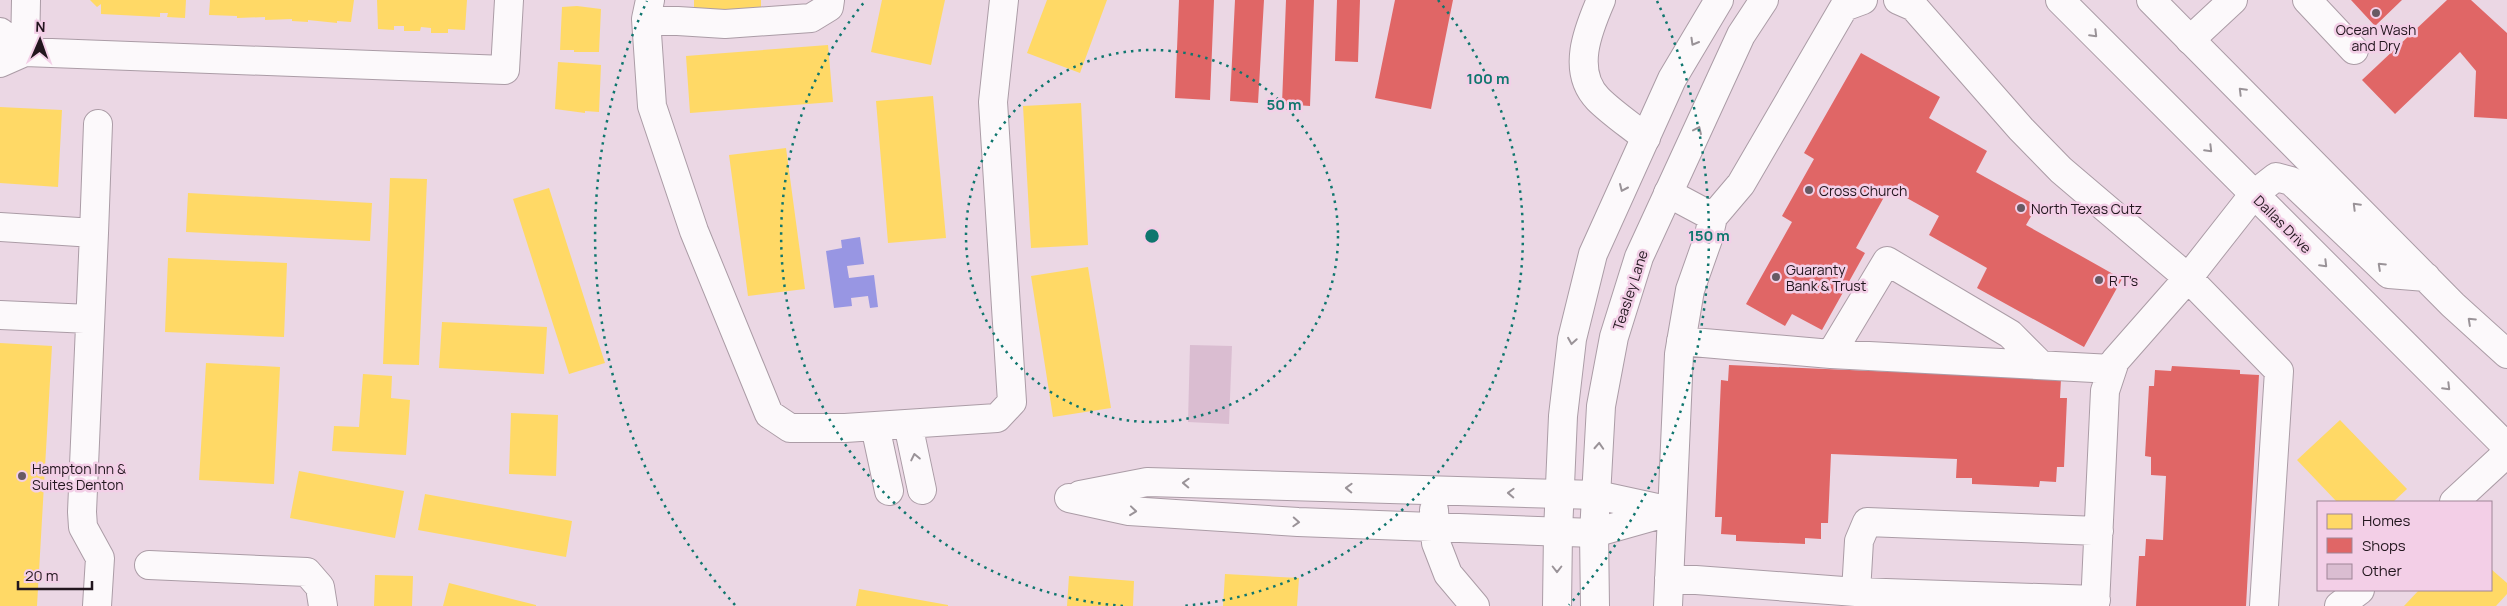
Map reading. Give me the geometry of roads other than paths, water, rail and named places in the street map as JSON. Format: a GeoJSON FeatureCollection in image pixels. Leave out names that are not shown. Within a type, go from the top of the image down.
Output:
{"type":"FeatureCollection","features":[{"type":"Feature","properties":{"kind":"main road"},"geometry":{"type":"LineString","coordinates":[[25,52],[26,0]]}},
{"type":"Feature","properties":{"kind":"main road"},"geometry":{"type":"LineString","coordinates":[[0,63],[25,52],[505,70],[509,0]]}},
{"type":"Feature","properties":{"kind":"main road"},"geometry":{"type":"LineString","coordinates":[[830,0],[829,7],[811,18],[725,24],[648,10],[652,106],[694,231],[769,414],[790,428],[874,426],[997,418],[1012,402],[993,102],[1004,0]]}},
{"type":"Feature","properties":{"kind":"main road"},"geometry":{"type":"LineString","coordinates":[[1601,0],[1589,30],[1582,58],[1587,81],[1597,98],[1646,138]]}},
{"type":"Feature","properties":{"kind":"main road"},"geometry":{"type":"LineString","coordinates":[[1557,606],[1563,416],[1572,339],[1591,263],[1672,79],[1719,0]]}},
{"type":"Feature","properties":{"kind":"main road","name":"Teasley Lane"},"geometry":{"type":"LineString","coordinates":[[1595,606],[1594,533],[1601,406],[1614,338],[1639,257],[1742,35],[1764,0]]}},
{"type":"Feature","properties":{"kind":"main road"},"geometry":{"type":"LineString","coordinates":[[1668,606],[1681,342],[1690,290],[1708,239],[1713,217],[1741,184],[1844,8],[1863,0]]}},
{"type":"Feature","properties":{"kind":"main road"},"geometry":{"type":"LineString","coordinates":[[1898,0],[1914,7],[2021,129],[2061,170],[2188,278],[2279,371],[2264,606]]}},
{"type":"Feature","properties":{"kind":"main road","name":"Dallas Drive"},"geometry":{"type":"LineString","coordinates":[[2060,0],[2507,447]]}},
{"type":"Feature","properties":{"kind":"main road"},"geometry":{"type":"LineString","coordinates":[[2150,0],[2426,277],[2507,354]]}},
{"type":"Feature","properties":{"kind":"main road"},"geometry":{"type":"LineString","coordinates":[[2190,40],[2233,0]]}},
{"type":"Feature","properties":{"kind":"main road"},"geometry":{"type":"LineString","coordinates":[[2307,0],[2354,50]]}},
{"type":"Feature","properties":{"kind":"main road"},"geometry":{"type":"LineString","coordinates":[[0,32],[25,52]]}},
{"type":"Feature","properties":{"kind":"main road"},"geometry":{"type":"LineString","coordinates":[[97,606],[100,558],[83,526],[82,512],[98,124]]}},
{"type":"Feature","properties":{"kind":"main road"},"geometry":{"type":"LineString","coordinates":[[1669,578],[1856,592],[1906,600],[2096,603],[2105,391],[2115,361],[2188,278],[2254,194],[2276,177],[2291,181],[2390,274],[2426,277]]}},
{"type":"Feature","properties":{"kind":"main road"},"geometry":{"type":"LineString","coordinates":[[1668,193],[1713,217]]}},
{"type":"Feature","properties":{"kind":"main road"},"geometry":{"type":"LineString","coordinates":[[0,227],[94,233]]}},
{"type":"Feature","properties":{"kind":"main road"},"geometry":{"type":"LineString","coordinates":[[1831,354],[1887,260],[2010,334],[2040,364]]}},
{"type":"Feature","properties":{"kind":"main road"},"geometry":{"type":"LineString","coordinates":[[0,315],[90,319]]}},
{"type":"Feature","properties":{"kind":"main road"},"geometry":{"type":"LineString","coordinates":[[1681,342],[1831,354],[2112,369]]}},
{"type":"Feature","properties":{"kind":"main road"},"geometry":{"type":"LineString","coordinates":[[908,424],[922,490]]}},
{"type":"Feature","properties":{"kind":"main road"},"geometry":{"type":"LineString","coordinates":[[874,426],[889,491]]}},
{"type":"Feature","properties":{"kind":"main road"},"geometry":{"type":"LineString","coordinates":[[2455,501],[2507,453]]}},
{"type":"Feature","properties":{"kind":"main road"},"geometry":{"type":"LineString","coordinates":[[1147,482],[1597,495],[1672,511],[1594,533],[1298,522],[1129,511],[1069,498],[1147,482]]}},
{"type":"Feature","properties":{"kind":"main road"},"geometry":{"type":"LineString","coordinates":[[1433,490],[1436,543],[1448,574],[1475,606]]}},
{"type":"Feature","properties":{"kind":"main road"},"geometry":{"type":"LineString","coordinates":[[1856,592],[1859,541],[1868,522],[2099,531]]}},
{"type":"Feature","properties":{"kind":"main road"},"geometry":{"type":"LineString","coordinates":[[149,565],[307,572],[320,587],[323,606]]}},
{"type":"Feature","properties":{"kind":"main road"},"geometry":{"type":"LineString","coordinates":[[2339,606],[2359,591]]}},
{"type":"Feature","properties":{"kind":"place","name":"Ocean Wash and Dry"},"geometry":{"type":"Point","coordinates":[2376,13]}},
{"type":"Feature","properties":{"kind":"place","name":"Cross Church"},"geometry":{"type":"Point","coordinates":[1809,190]}},
{"type":"Feature","properties":{"kind":"place","name":"North Texas Cutz"},"geometry":{"type":"Point","coordinates":[2021,208]}},
{"type":"Feature","properties":{"kind":"place","name":"Guaranty Bank & Trust"},"geometry":{"type":"Point","coordinates":[1776,277]}},
{"type":"Feature","properties":{"kind":"place","name":"R T's"},"geometry":{"type":"Point","coordinates":[2099,280]}},
{"type":"Feature","properties":{"kind":"place","name":"Hampton Inn & Suites Denton"},"geometry":{"type":"Point","coordinates":[22,476]}}]}
